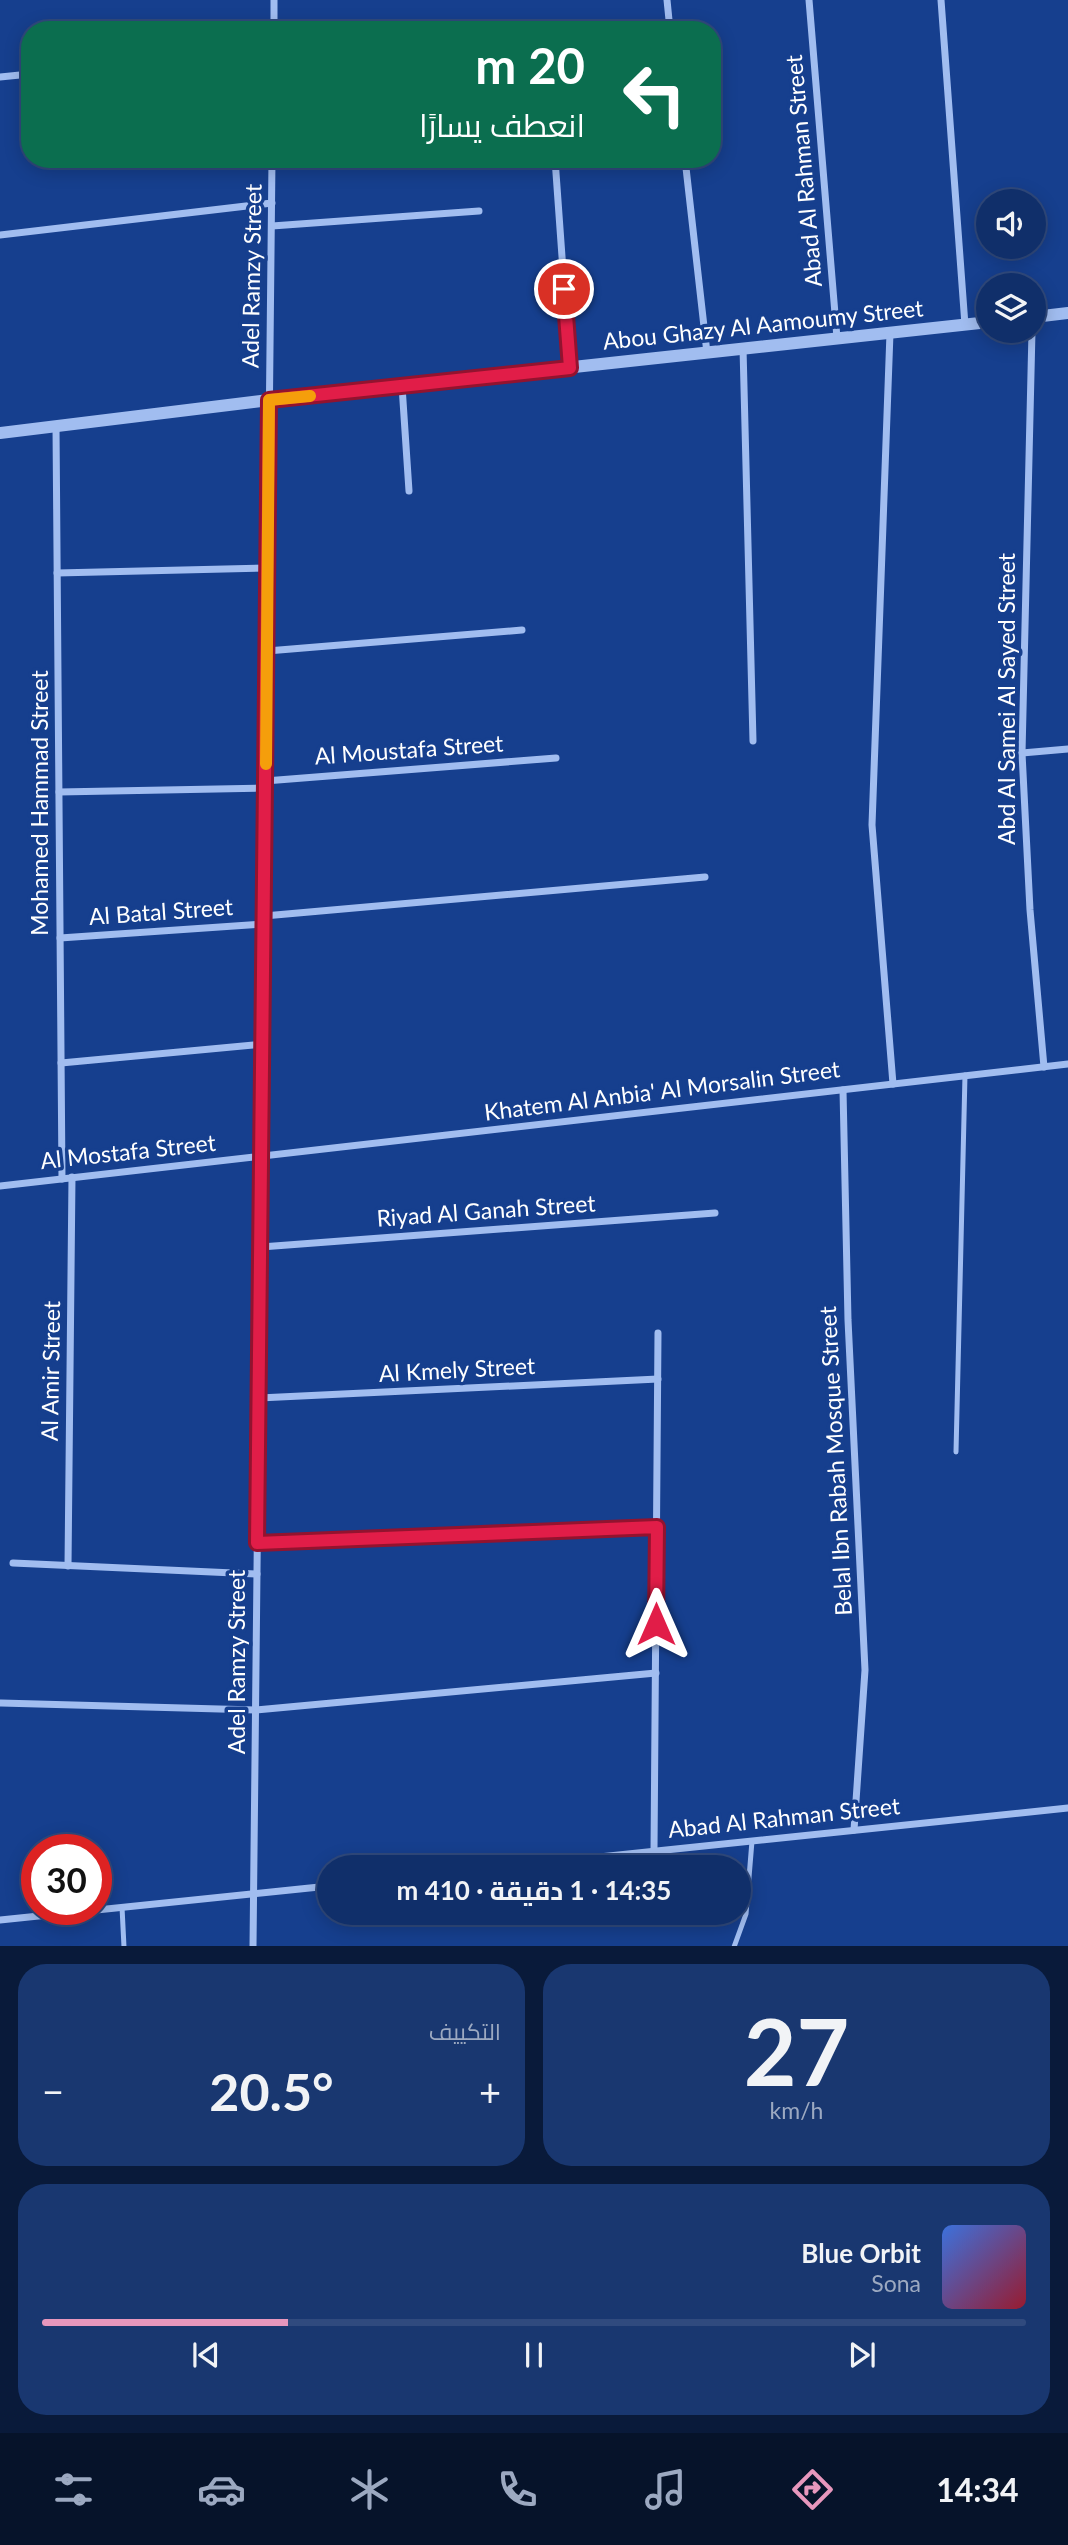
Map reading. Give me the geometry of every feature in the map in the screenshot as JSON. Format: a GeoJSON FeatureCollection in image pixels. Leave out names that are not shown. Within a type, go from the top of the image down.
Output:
{"type":"FeatureCollection","features":[{"type":"Feature","properties":{"kind":"street"},"geometry":{"type":"LineString","coordinates":[[274,0],[274,21]]}},
{"type":"Feature","properties":{"kind":"street"},"geometry":{"type":"LineString","coordinates":[[667,0],[669,21]]}},
{"type":"Feature","properties":{"kind":"street","name":"Abad Al Rahman Street"},"geometry":{"type":"LineString","coordinates":[[809,0],[837,338]]}},
{"type":"Feature","properties":{"kind":"street"},"geometry":{"type":"LineString","coordinates":[[941,0],[965,324]]}},
{"type":"Feature","properties":{"kind":"street"},"geometry":{"type":"LineString","coordinates":[[0,78],[21,75]]}},
{"type":"Feature","properties":{"kind":"street","name":"Adel Ramzy Street"},"geometry":{"type":"LineString","coordinates":[[253,1946],[272,168]]}},
{"type":"Feature","properties":{"kind":"street"},"geometry":{"type":"LineString","coordinates":[[556,168],[570,368]]}},
{"type":"Feature","properties":{"kind":"street"},"geometry":{"type":"LineString","coordinates":[[686,168],[706,352]]}},
{"type":"Feature","properties":{"kind":"street"},"geometry":{"type":"LineString","coordinates":[[0,235],[272,203]]}},
{"type":"Feature","properties":{"kind":"street"},"geometry":{"type":"LineString","coordinates":[[272,226],[479,211]]}},
{"type":"Feature","properties":{"kind":"street"},"geometry":{"type":"LineString","coordinates":[[1046,316],[1068,313]]}},
{"type":"Feature","properties":{"kind":"street","name":"Abou Ghazy Al Aamoumy Street"},"geometry":{"type":"LineString","coordinates":[[0,433],[269,400],[976,323]]}},
{"type":"Feature","properties":{"kind":"street"},"geometry":{"type":"LineString","coordinates":[[890,333],[872,825],[893,1084]]}},
{"type":"Feature","properties":{"kind":"street","name":"Abd Al Samei Al Sayed Street"},"geometry":{"type":"LineString","coordinates":[[1032,343],[1022,753],[1030,910],[1044,1067]]}},
{"type":"Feature","properties":{"kind":"street"},"geometry":{"type":"LineString","coordinates":[[743,348],[753,741]]}},
{"type":"Feature","properties":{"kind":"street"},"geometry":{"type":"LineString","coordinates":[[402,386],[409,491]]}},
{"type":"Feature","properties":{"kind":"street","name":"Mohamed Hammad Street"},"geometry":{"type":"LineString","coordinates":[[56,426],[62,1179]]}},
{"type":"Feature","properties":{"kind":"street"},"geometry":{"type":"LineString","coordinates":[[57,573],[268,568]]}},
{"type":"Feature","properties":{"kind":"street"},"geometry":{"type":"LineString","coordinates":[[267,651],[522,630]]}},
{"type":"Feature","properties":{"kind":"street"},"geometry":{"type":"LineString","coordinates":[[1022,753],[1068,750]]}},
{"type":"Feature","properties":{"kind":"street","name":"Al Moustafa Street"},"geometry":{"type":"LineString","coordinates":[[59,792],[265,784],[556,758]]}},
{"type":"Feature","properties":{"kind":"street","name":"Al Batal Street"},"geometry":{"type":"LineString","coordinates":[[60,938],[705,877]]}},
{"type":"Feature","properties":{"kind":"street"},"geometry":{"type":"LineString","coordinates":[[61,1063],[263,1044]]}},
{"type":"Feature","properties":{"kind":"street","name":"Khatem Al Anbia' Al Morsalin Street"},"geometry":{"type":"LineString","coordinates":[[261,1156],[1068,1064]]}},
{"type":"Feature","properties":{"kind":"street","name":"Belal Ibn Rabah Mosque Street"},"geometry":{"type":"LineString","coordinates":[[843,1090],[848,1320],[865,1670],[854,1830]]}},
{"type":"Feature","properties":{"kind":"street","name":"Al Mostafa Street"},"geometry":{"type":"LineString","coordinates":[[0,1186],[261,1156]]}},
{"type":"Feature","properties":{"kind":"street","name":"Al Amir Street"},"geometry":{"type":"LineString","coordinates":[[68,1566],[72,1177]]}},
{"type":"Feature","properties":{"kind":"street","name":"Riyad Al Ganah Street"},"geometry":{"type":"LineString","coordinates":[[261,1247],[715,1213]]}},
{"type":"Feature","properties":{"kind":"street"},"geometry":{"type":"LineString","coordinates":[[654,1851],[658,1333]]}},
{"type":"Feature","properties":{"kind":"street","name":"Al Kmely Street"},"geometry":{"type":"LineString","coordinates":[[259,1398],[658,1379]]}},
{"type":"Feature","properties":{"kind":"street"},"geometry":{"type":"LineString","coordinates":[[257,1543],[657,1527]]}},
{"type":"Feature","properties":{"kind":"street"},"geometry":{"type":"LineString","coordinates":[[13,1563],[257,1574]]}},
{"type":"Feature","properties":{"kind":"street"},"geometry":{"type":"LineString","coordinates":[[1,1703],[256,1710],[656,1673]]}},
{"type":"Feature","properties":{"kind":"street","name":"Abad Al Rahman Street"},"geometry":{"type":"LineString","coordinates":[[616,1855],[1068,1808]]}},
{"type":"Feature","properties":{"kind":"street"},"geometry":{"type":"LineString","coordinates":[[0,1920],[317,1887]]}},
{"type":"Feature","properties":{"kind":"lane"},"geometry":{"type":"LineString","coordinates":[[956,1452],[965,1075]]}},
{"type":"Feature","properties":{"kind":"lane"},"geometry":{"type":"LineString","coordinates":[[734,1946],[746,1914],[752,1841]]}},
{"type":"Feature","properties":{"kind":"lane"},"geometry":{"type":"LineString","coordinates":[[122,1908],[124,1946]]}},
{"type":"Feature","properties":{"kind":"slow traffic"},"geometry":{"type":"LineString","coordinates":[[266,764],[269,400],[310,396]]}},
{"type":"Feature","properties":{"kind":"route"},"geometry":{"type":"LineString","coordinates":[[564,289],[570,368],[269,400],[257,1543],[657,1527],[656,1624]]}}]}
